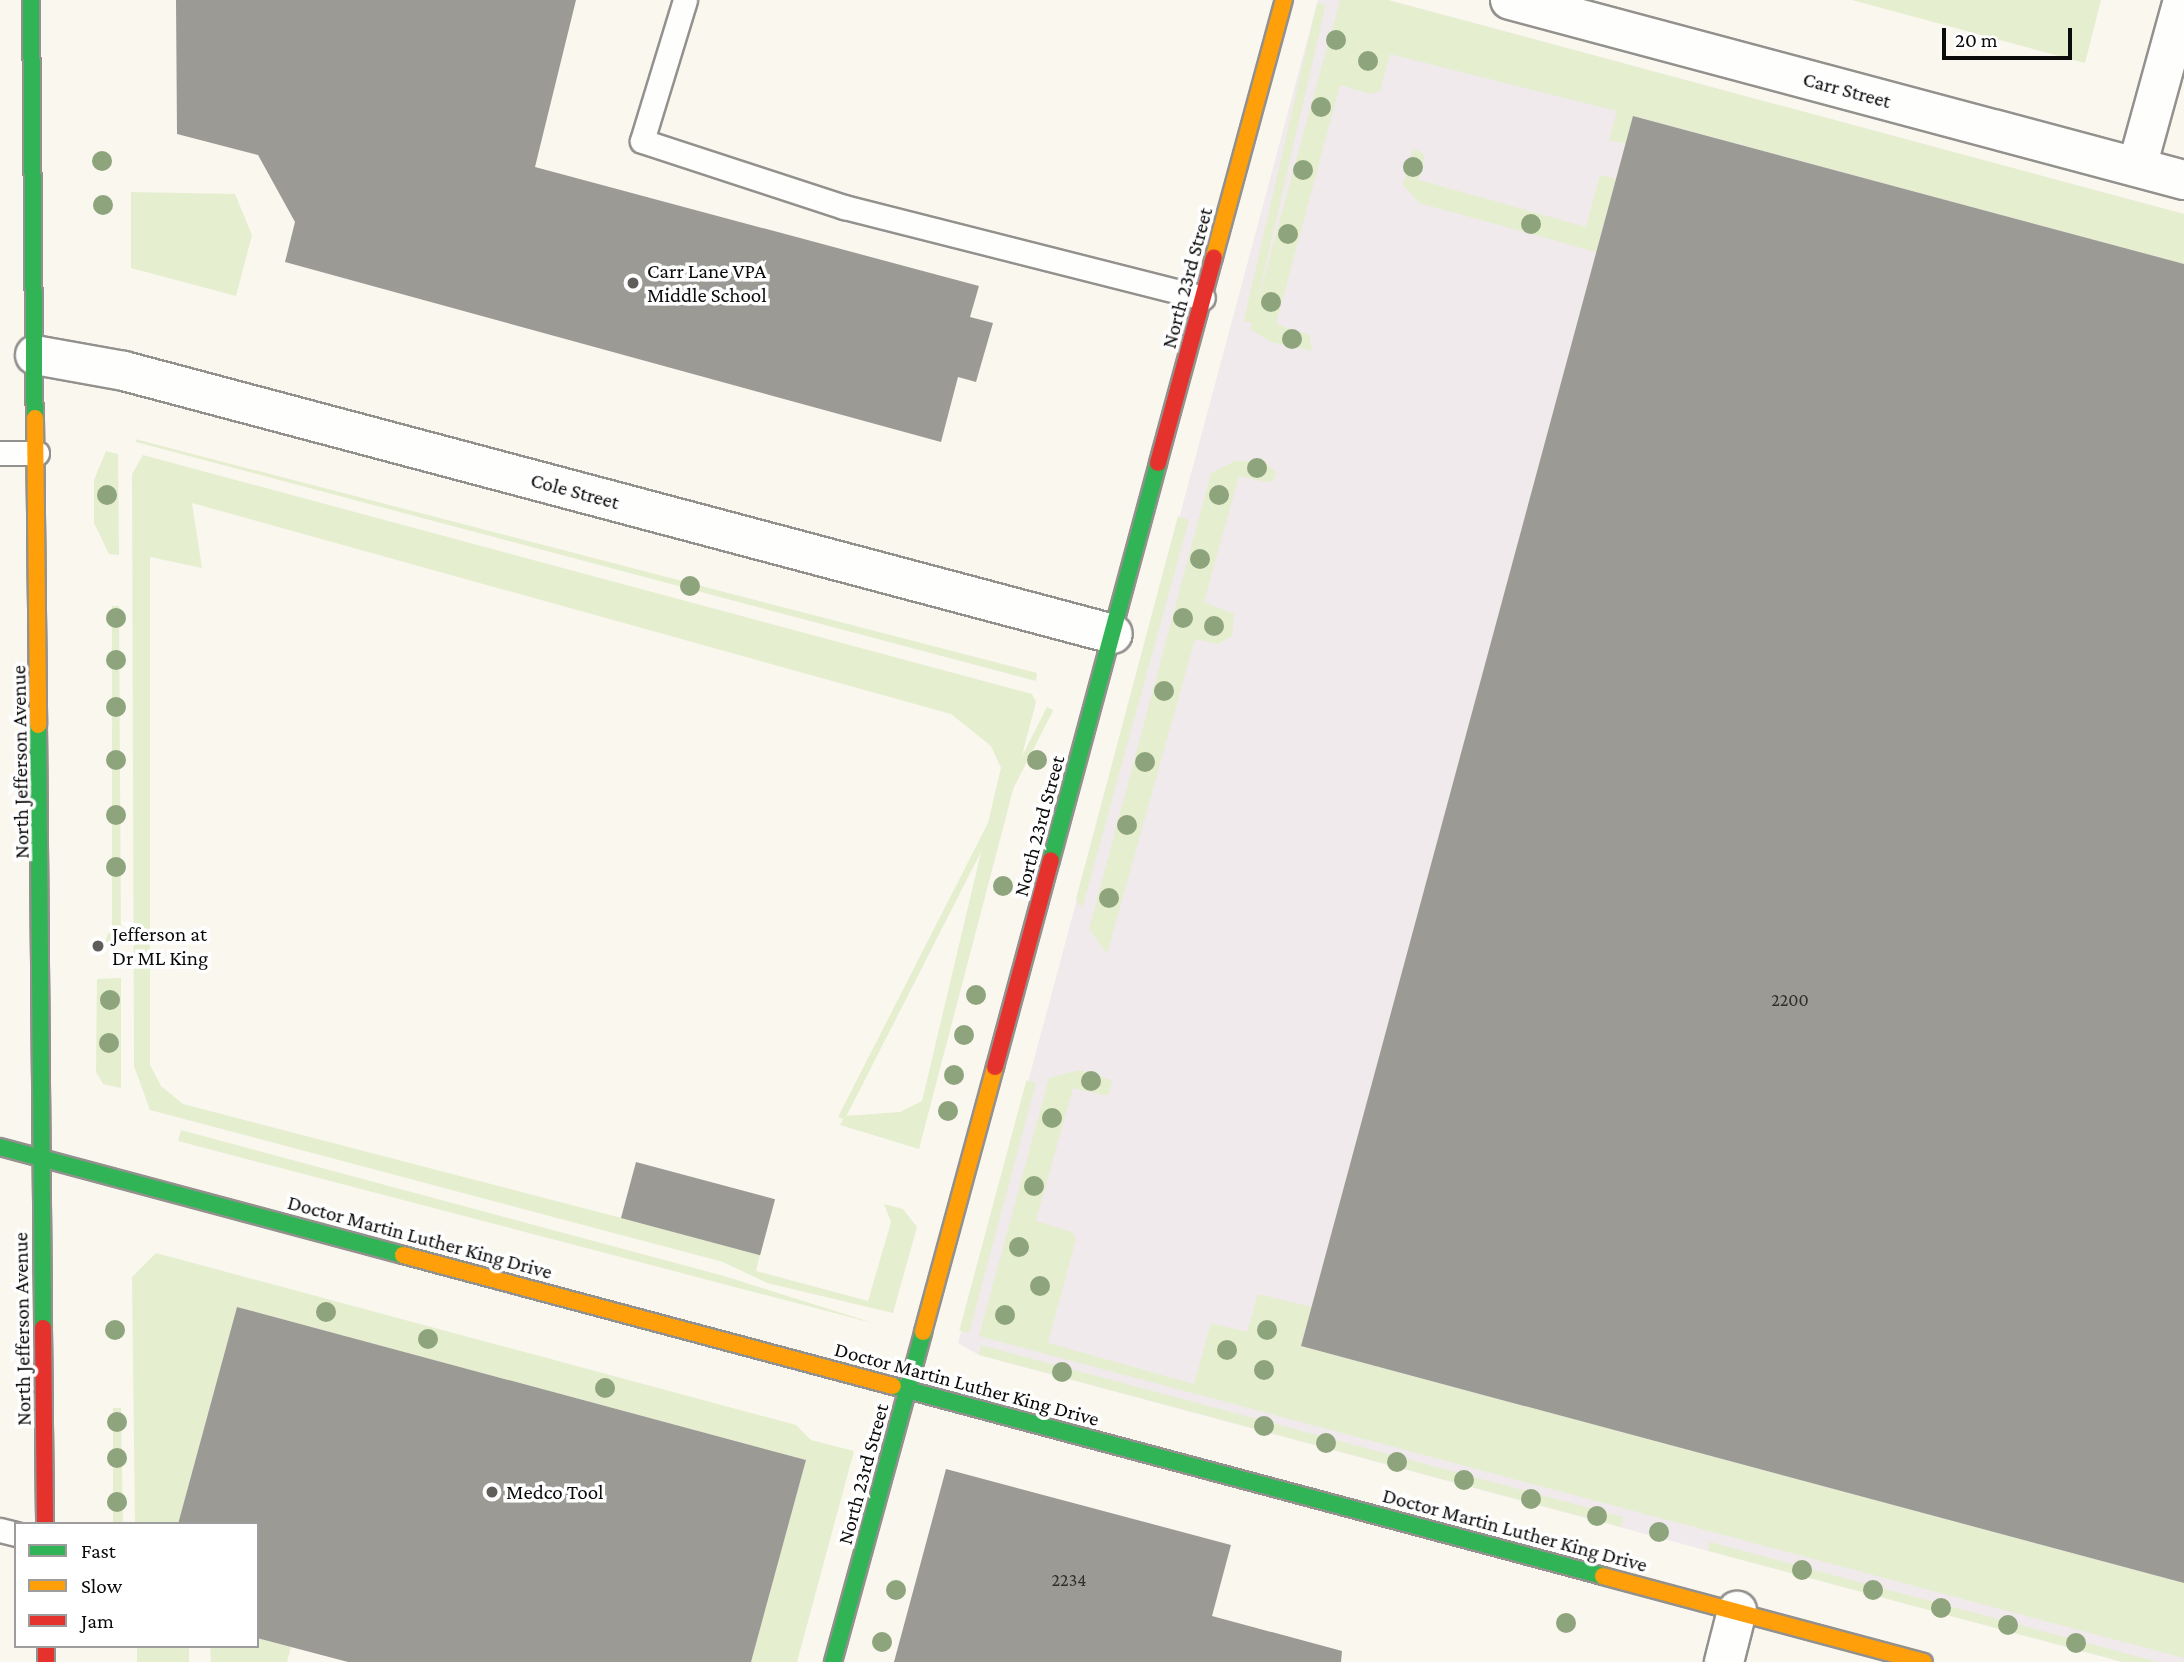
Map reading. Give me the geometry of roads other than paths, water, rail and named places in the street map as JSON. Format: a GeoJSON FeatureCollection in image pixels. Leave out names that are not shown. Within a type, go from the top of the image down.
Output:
{"type":"FeatureCollection","features":[{"type":"Feature","properties":{"kind":"main road","name":"North Jefferson Avenue"},"geometry":{"type":"LineString","coordinates":[[31,0],[45,1522]]}},
{"type":"Feature","properties":{"kind":"main road","name":"North 23rd Street"},"geometry":{"type":"LineString","coordinates":[[833,1662],[1284,0]]}},
{"type":"Feature","properties":{"kind":"main road","name":"Doctor Martin Luther King Drive"},"geometry":{"type":"LineString","coordinates":[[0,1147],[1924,1662]]}},
{"type":"Feature","properties":{"kind":"street","name":"Carr Street"},"geometry":{"type":"LineString","coordinates":[[1510,0],[2184,180]]}},
{"type":"Feature","properties":{"kind":"street"},"geometry":{"type":"LineString","coordinates":[[2137,167],[2183,0]]}},
{"type":"Feature","properties":{"kind":"street","name":"Cole Street"},"geometry":{"type":"LineString","coordinates":[[35,355],[124,371],[1113,634]]}},
{"type":"Feature","properties":{"kind":"street"},"geometry":{"type":"LineString","coordinates":[[1724,1662],[1737,1611]]}},
{"type":"Feature","properties":{"kind":"lane"},"geometry":{"type":"LineString","coordinates":[[685,0],[642,141],[844,207],[1203,298]]}},
{"type":"Feature","properties":{"kind":"lane"},"geometry":{"type":"LineString","coordinates":[[0,453],[37,453]]}},
{"type":"Feature","properties":{"kind":"place","name":"Carr Lane VPA Middle School"},"geometry":{"type":"Point","coordinates":[633,283]}},
{"type":"Feature","properties":{"kind":"place","name":"Jefferson at Dr ML King"},"geometry":{"type":"Point","coordinates":[98,946]}},
{"type":"Feature","properties":{"kind":"place","name":"Medco Tool"},"geometry":{"type":"Point","coordinates":[492,1492]}}]}
